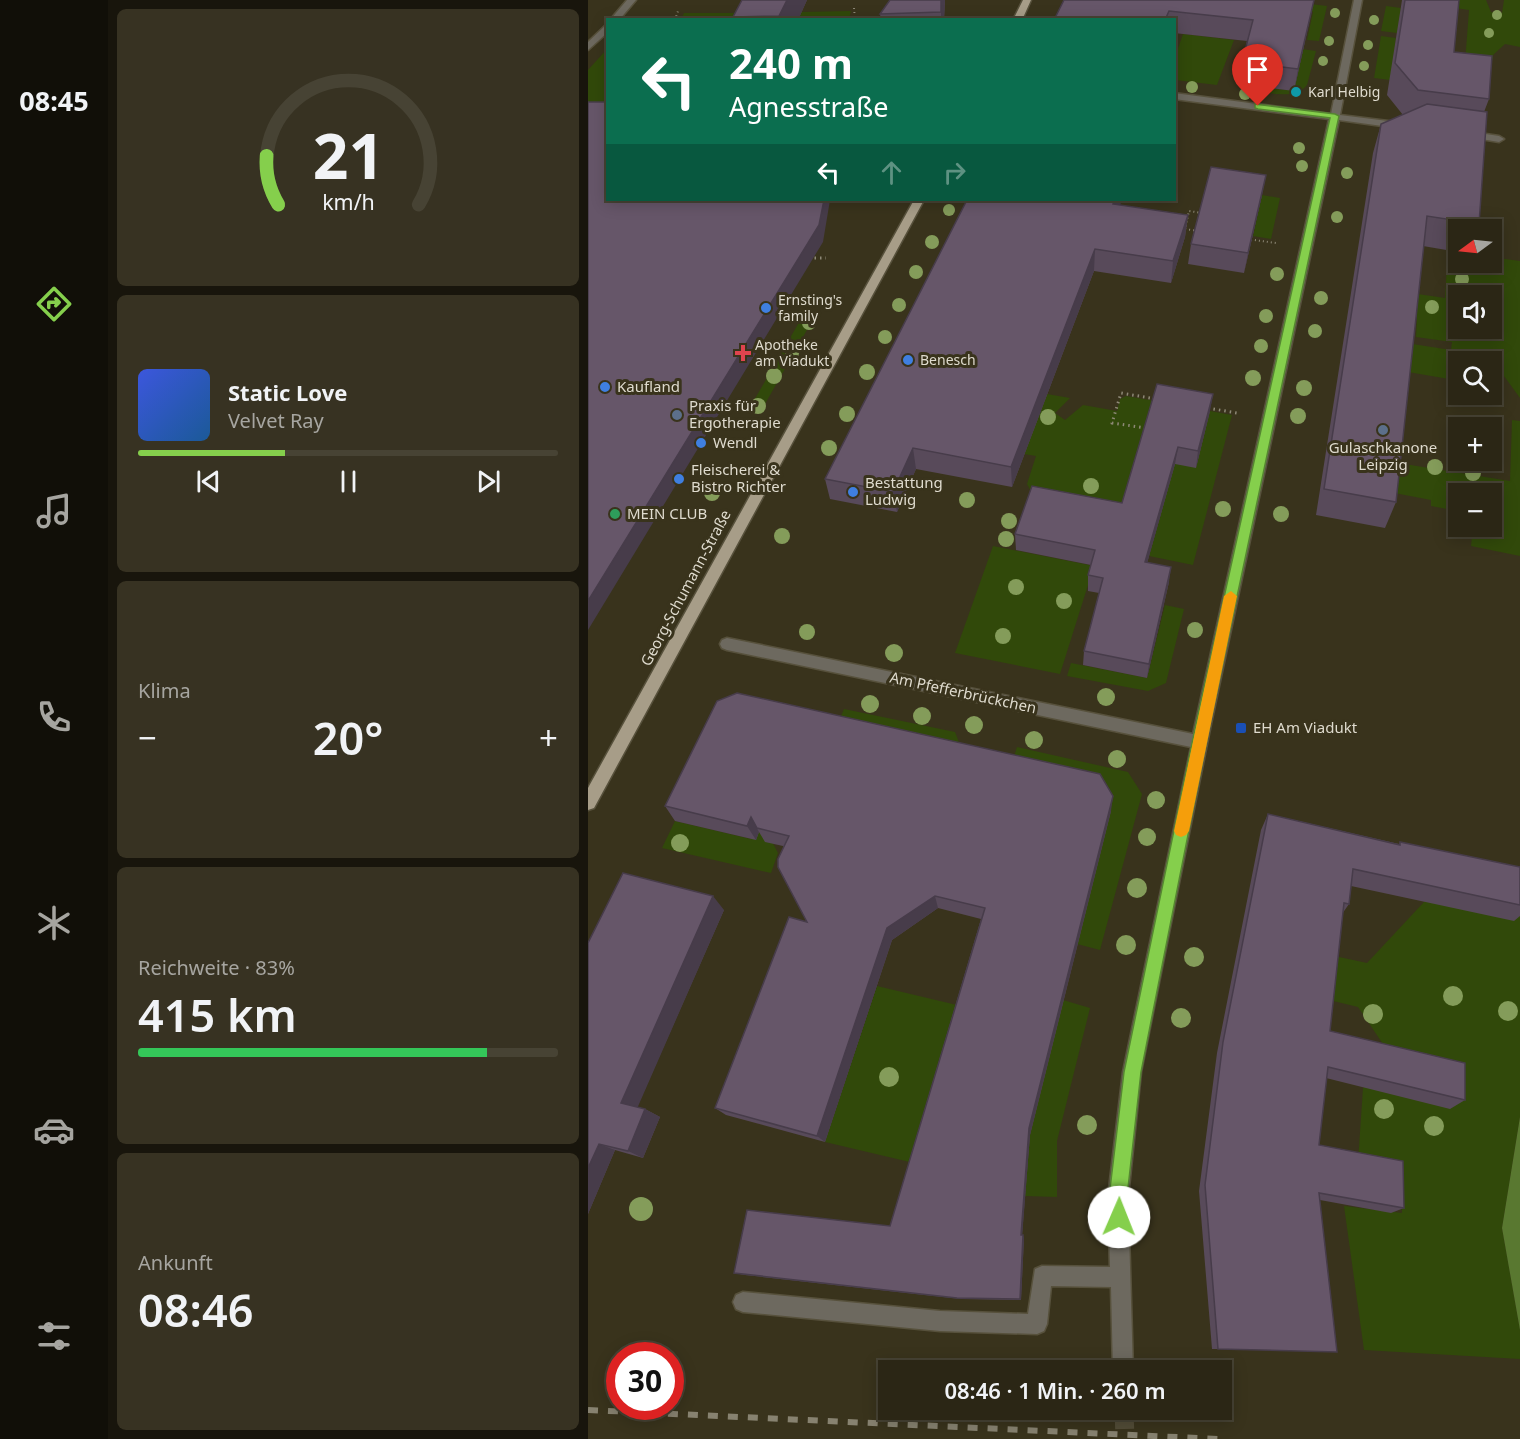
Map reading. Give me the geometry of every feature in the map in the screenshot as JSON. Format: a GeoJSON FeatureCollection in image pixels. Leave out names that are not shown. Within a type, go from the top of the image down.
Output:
{"type":"FeatureCollection","features":[{"type":"Feature","properties":{"kind":"main road"},"geometry":{"type":"LineString","coordinates":[[1018,18],[1027,0]]}},
{"type":"Feature","properties":{"kind":"main road","name":"Georg-Schumann-Straße"},"geometry":{"type":"LineString","coordinates":[[588,803],[918,201]]}},
{"type":"Feature","properties":{"kind":"street"},"geometry":{"type":"LineString","coordinates":[[616,18],[632,0]]}},
{"type":"Feature","properties":{"kind":"street"},"geometry":{"type":"LineString","coordinates":[[1123,1360],[1118,1197],[1132,1072],[1199,742],[1335,116],[1358,0]]}},
{"type":"Feature","properties":{"kind":"street"},"geometry":{"type":"LineString","coordinates":[[588,47],[606,28]]}},
{"type":"Feature","properties":{"kind":"street"},"geometry":{"type":"LineString","coordinates":[[1176,96],[1416,127]]}},
{"type":"Feature","properties":{"kind":"street"},"geometry":{"type":"LineString","coordinates":[[1452,132],[1499,139]]}},
{"type":"Feature","properties":{"kind":"street","name":"Am Pfefferbrückchen"},"geometry":{"type":"LineString","coordinates":[[728,644],[1199,742]]}},
{"type":"Feature","properties":{"kind":"street"},"geometry":{"type":"LineString","coordinates":[[743,1302],[940,1321],[1037,1324],[1042,1276],[1120,1277]]}},
{"type":"Feature","properties":{"kind":"path"},"geometry":{"type":"LineString","coordinates":[[854,8],[855,18]]}},
{"type":"Feature","properties":{"kind":"path"},"geometry":{"type":"LineString","coordinates":[[676,18],[678,10]]}},
{"type":"Feature","properties":{"kind":"path"},"geometry":{"type":"LineString","coordinates":[[824,202],[859,201]]}},
{"type":"Feature","properties":{"kind":"path"},"geometry":{"type":"LineString","coordinates":[[1202,213],[1189,211],[1185,229],[1207,233]]}},
{"type":"Feature","properties":{"kind":"path"},"geometry":{"type":"LineString","coordinates":[[1238,237],[1276,243]]}},
{"type":"Feature","properties":{"kind":"path"},"geometry":{"type":"LineString","coordinates":[[802,258],[826,258]]}},
{"type":"Feature","properties":{"kind":"path"},"geometry":{"type":"LineString","coordinates":[[1147,428],[1112,423],[1121,393],[1166,401]]}},
{"type":"Feature","properties":{"kind":"path"},"geometry":{"type":"LineString","coordinates":[[1199,407],[1237,413]]}},
{"type":"Feature","properties":{"kind":"green space"},"geometry":{"type":"Polygon","coordinates":[[[1276,0],[1327,6],[1319,41],[1307,40],[1313,12],[1273,7],[1276,0]]]}},
{"type":"Feature","properties":{"kind":"green space"},"geometry":{"type":"Polygon","coordinates":[[[1455,0],[1486,0],[1491,12],[1502,13],[1504,0],[1520,0],[1520,47],[1505,44],[1493,55],[1493,59],[1479,57],[1465,63],[1469,10],[1455,8],[1455,0]]]}},
{"type":"Feature","properties":{"kind":"green space"},"geometry":{"type":"Polygon","coordinates":[[[1386,6],[1401,8],[1397,33],[1381,31],[1386,6]]]}},
{"type":"Feature","properties":{"kind":"green space"},"geometry":{"type":"Polygon","coordinates":[[[851,11],[849,18],[799,18],[800,12],[851,11]]]}},
{"type":"Feature","properties":{"kind":"green space"},"geometry":{"type":"Polygon","coordinates":[[[684,13],[734,13],[733,18],[682,18],[684,13]]]}},
{"type":"Feature","properties":{"kind":"green space"},"geometry":{"type":"Polygon","coordinates":[[[1183,34],[1234,40],[1217,85],[1176,80],[1176,54],[1183,34]]]}},
{"type":"Feature","properties":{"kind":"green space"},"geometry":{"type":"Polygon","coordinates":[[[1381,36],[1396,38],[1390,80],[1374,78],[1381,36]]]}},
{"type":"Feature","properties":{"kind":"green space"},"geometry":{"type":"Polygon","coordinates":[[[1259,43],[1316,51],[1307,85],[1294,93],[1286,94],[1245,89],[1246,85],[1286,90],[1259,43]]]}},
{"type":"Feature","properties":{"kind":"green space"},"geometry":{"type":"Polygon","coordinates":[[[606,50],[606,118],[588,119],[588,70],[606,50]]]}},
{"type":"Feature","properties":{"kind":"green space"},"geometry":{"type":"Polygon","coordinates":[[[1262,195],[1280,198],[1271,239],[1253,236],[1262,195]]]}},
{"type":"Feature","properties":{"kind":"green space"},"geometry":{"type":"Polygon","coordinates":[[[1448,250],[1448,273],[1502,273],[1502,259],[1520,261],[1520,398],[1502,373],[1502,351],[1448,351],[1448,379],[1402,371],[1406,343],[1451,350],[1452,342],[1416,337],[1417,318],[1409,317],[1411,293],[1445,298],[1448,250]]]}},
{"type":"Feature","properties":{"kind":"green space"},"geometry":{"type":"Polygon","coordinates":[[[805,312],[816,314],[765,404],[753,402],[805,312]]]}},
{"type":"Feature","properties":{"kind":"green space"},"geometry":{"type":"Polygon","coordinates":[[[1047,394],[1070,398],[1055,413],[1065,420],[1083,405],[1117,411],[1120,399],[1126,396],[1155,401],[1196,467],[1210,411],[1232,415],[1193,565],[1149,556],[1161,514],[1034,497],[1027,484],[1036,456],[1024,454],[1047,394]]]}},
{"type":"Feature","properties":{"kind":"green space"},"geometry":{"type":"Polygon","coordinates":[[[1512,420],[1520,421],[1520,556],[1471,546],[1472,537],[1502,537],[1502,483],[1448,483],[1448,509],[1431,506],[1431,500],[1389,492],[1392,462],[1510,481],[1512,420]]]}},
{"type":"Feature","properties":{"kind":"green space"},"geometry":{"type":"Polygon","coordinates":[[[993,546],[1094,566],[1060,674],[955,653],[993,546]]]}},
{"type":"Feature","properties":{"kind":"green space"},"geometry":{"type":"Polygon","coordinates":[[[1165,605],[1184,609],[1166,683],[1148,691],[1067,676],[1071,663],[1147,678],[1165,605]]]}},
{"type":"Feature","properties":{"kind":"green space"},"geometry":{"type":"Polygon","coordinates":[[[844,709],[955,732],[966,760],[835,730],[844,709]]]}},
{"type":"Feature","properties":{"kind":"green space"},"geometry":{"type":"Polygon","coordinates":[[[1017,747],[1128,772],[1142,794],[1100,950],[1077,944],[1010,769],[1017,747]]]}},
{"type":"Feature","properties":{"kind":"green space"},"geometry":{"type":"Polygon","coordinates":[[[760,818],[778,853],[771,873],[662,848],[675,821],[751,839],[760,818]]]}},
{"type":"Feature","properties":{"kind":"green space"},"geometry":{"type":"Polygon","coordinates":[[[1520,885],[1520,1117],[1502,1228],[1520,1330],[1520,1359],[1364,1350],[1344,1206],[1402,1213],[1401,1183],[1358,1162],[1363,1088],[1393,1059],[1358,1007],[1325,999],[1330,955],[1367,963],[1424,902],[1520,885]]]}},
{"type":"Feature","properties":{"kind":"green space"},"geometry":{"type":"Polygon","coordinates":[[[877,986],[961,1006],[914,1163],[825,1142],[877,986]]]}},
{"type":"Feature","properties":{"kind":"green space"},"geometry":{"type":"Polygon","coordinates":[[[1063,1000],[1090,1008],[1057,1141],[1057,1197],[1025,1196],[1030,1135],[1063,1000]]]}},
{"type":"Feature","properties":{"kind":"green space"},"geometry":{"type":"Polygon","coordinates":[[[1520,1117],[1520,1330],[1502,1228],[1520,1117]]]}},
{"type":"Feature","properties":{"kind":"building"},"geometry":{"type":"Polygon","coordinates":[[[742,0],[787,0],[779,16],[733,17],[742,0]]]}},
{"type":"Feature","properties":{"kind":"building"},"geometry":{"type":"Polygon","coordinates":[[[890,0],[941,0],[941,12],[880,14],[890,0]]]}},
{"type":"Feature","properties":{"kind":"building"},"geometry":{"type":"Polygon","coordinates":[[[1064,0],[1314,0],[1298,69],[1242,62],[1253,20],[1169,11],[1166,18],[1055,18],[1064,0]]]}},
{"type":"Feature","properties":{"kind":"building"},"geometry":{"type":"Polygon","coordinates":[[[1405,0],[1459,0],[1454,52],[1492,56],[1489,99],[1418,90],[1395,63],[1405,0]]]}},
{"type":"Feature","properties":{"kind":"building"},"geometry":{"type":"Polygon","coordinates":[[[588,102],[606,102],[606,201],[824,201],[819,225],[588,601],[588,102]]]}},
{"type":"Feature","properties":{"kind":"building"},"geometry":{"type":"Polygon","coordinates":[[[1427,104],[1487,112],[1479,219],[1448,219],[1427,216],[1396,502],[1324,489],[1381,124],[1427,104]]]}},
{"type":"Feature","properties":{"kind":"building"},"geometry":{"type":"Polygon","coordinates":[[[1211,167],[1266,175],[1248,253],[1191,244],[1211,167]]]}},
{"type":"Feature","properties":{"kind":"building"},"geometry":{"type":"Polygon","coordinates":[[[966,201],[1114,201],[1113,204],[1188,215],[1173,261],[1095,249],[1011,467],[913,448],[893,492],[825,479],[966,201]]]}},
{"type":"Feature","properties":{"kind":"building"},"geometry":{"type":"Polygon","coordinates":[[[1157,384],[1213,394],[1198,451],[1178,447],[1145,562],[1171,567],[1149,664],[1084,651],[1103,578],[1088,575],[1095,550],[1015,534],[1032,486],[1122,503],[1157,384]]]}},
{"type":"Feature","properties":{"kind":"building"},"geometry":{"type":"Polygon","coordinates":[[[737,693],[1100,774],[1113,796],[1029,1128],[1021,1235],[1023,1235],[1020,1299],[957,1298],[734,1273],[747,1210],[890,1226],[985,908],[935,896],[887,928],[817,1136],[715,1108],[789,917],[807,922],[778,867],[778,859],[789,836],[757,828],[751,817],[747,826],[665,806],[717,701],[737,693]]]}},
{"type":"Feature","properties":{"kind":"building"},"geometry":{"type":"Polygon","coordinates":[[[1268,814],[1400,845],[1400,842],[1520,867],[1520,905],[1353,869],[1349,904],[1344,903],[1330,1031],[1465,1063],[1465,1100],[1328,1067],[1319,1145],[1403,1161],[1404,1208],[1319,1193],[1337,1352],[1218,1349],[1205,1185],[1223,1042],[1268,814]]]}},
{"type":"Feature","properties":{"kind":"building"},"geometry":{"type":"Polygon","coordinates":[[[623,873],[713,896],[621,1103],[645,1109],[628,1151],[599,1144],[588,1168],[588,943],[623,873]]]}},
{"type":"Feature","properties":{"kind":"tunnel"},"geometry":{"type":"LineString","coordinates":[[1124,1420],[1125,1439]]}},
{"type":"Feature","properties":{"kind":"railway"},"geometry":{"type":"LineString","coordinates":[[588,1410],[1219,1439]]}},
{"type":"Feature","properties":{"kind":"slow traffic"},"geometry":{"type":"LineString","coordinates":[[1181,831],[1231,596]]}},
{"type":"Feature","properties":{"kind":"place","name":"Karl Helbig"},"geometry":{"type":"Point","coordinates":[1296,92]}},
{"type":"Feature","properties":{"kind":"place","name":"Ernsting's family"},"geometry":{"type":"Point","coordinates":[766,308]}},
{"type":"Feature","properties":{"kind":"place","name":"Apotheke am Viadukt"},"geometry":{"type":"Point","coordinates":[743,353]}},
{"type":"Feature","properties":{"kind":"place","name":"Benesch"},"geometry":{"type":"Point","coordinates":[908,360]}},
{"type":"Feature","properties":{"kind":"place","name":"Kaufland"},"geometry":{"type":"Point","coordinates":[605,387]}},
{"type":"Feature","properties":{"kind":"place","name":"Praxis für Ergotherapie"},"geometry":{"type":"Point","coordinates":[677,415]}},
{"type":"Feature","properties":{"kind":"place","name":"Gulaschkanone Leipzig"},"geometry":{"type":"Point","coordinates":[1383,430]}},
{"type":"Feature","properties":{"kind":"place","name":"Wendl"},"geometry":{"type":"Point","coordinates":[701,443]}},
{"type":"Feature","properties":{"kind":"place","name":"Fleischerei & Bistro Richter"},"geometry":{"type":"Point","coordinates":[679,479]}},
{"type":"Feature","properties":{"kind":"place","name":"Bestattung Ludwig"},"geometry":{"type":"Point","coordinates":[853,492]}},
{"type":"Feature","properties":{"kind":"place","name":"MEIN CLUB"},"geometry":{"type":"Point","coordinates":[615,514]}},
{"type":"Feature","properties":{"kind":"place","name":"EH Am Viadukt"},"geometry":{"type":"Point","coordinates":[1241,728]}},
{"type":"Feature","properties":{"kind":"route"},"geometry":{"type":"LineString","coordinates":[[1119,1217],[1118,1197],[1132,1072],[1203,724],[1335,116],[1258,106]]}}]}
